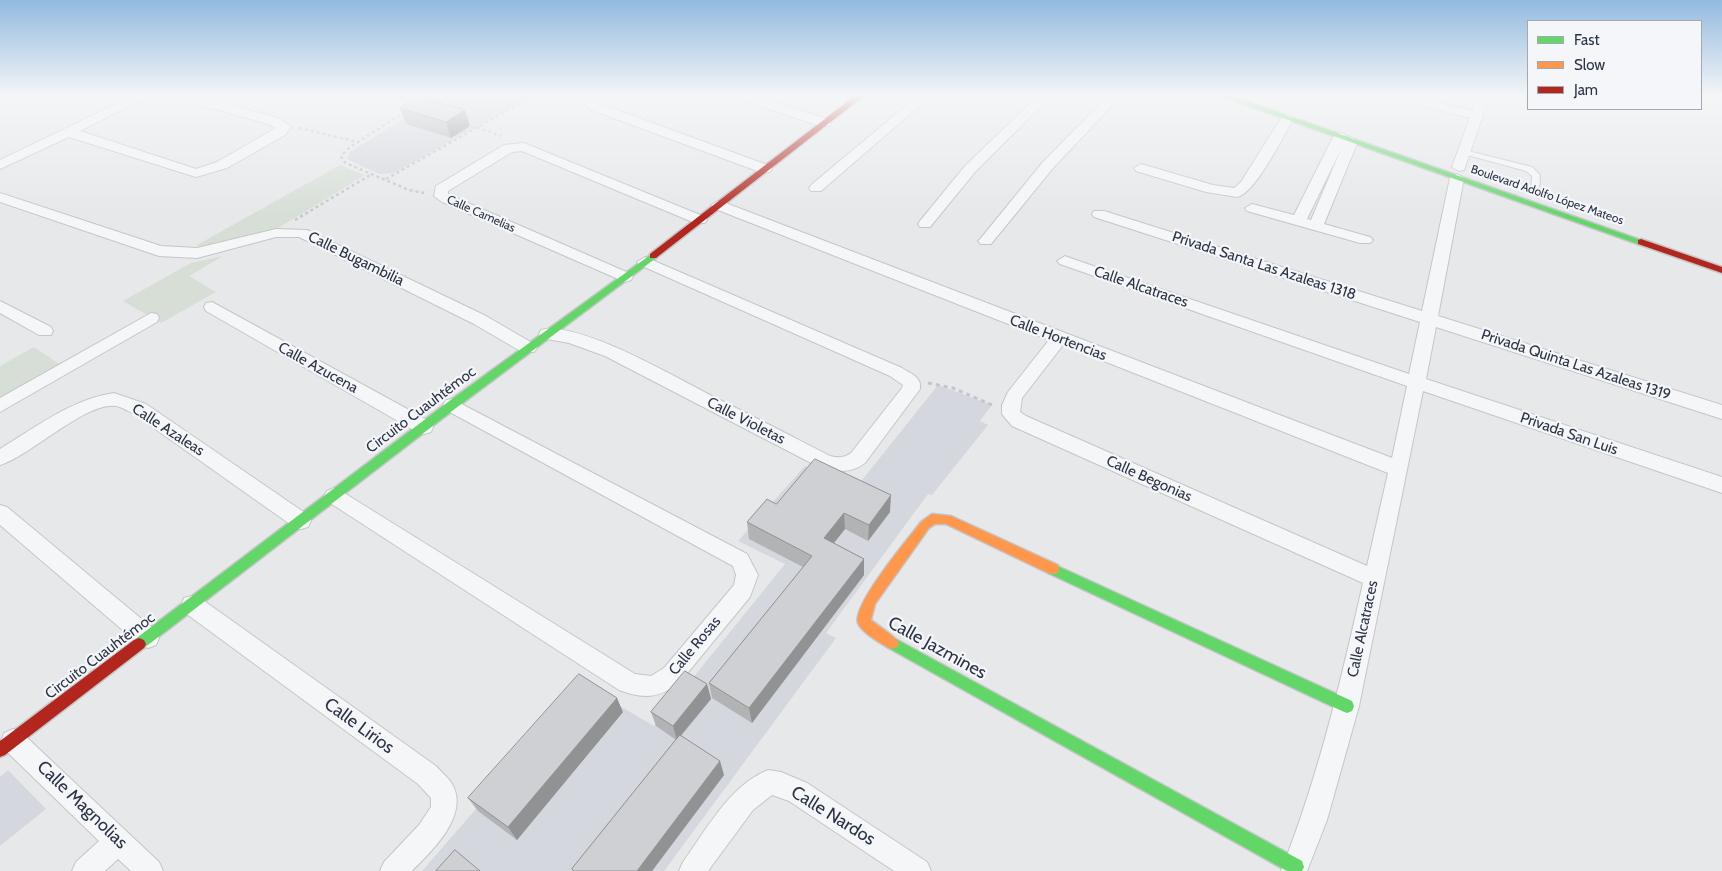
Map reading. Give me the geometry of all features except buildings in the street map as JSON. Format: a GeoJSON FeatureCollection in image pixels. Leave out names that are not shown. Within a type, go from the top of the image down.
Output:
{"type":"FeatureCollection","features":[{"type":"Feature","properties":{"kind":"street"},"geometry":{"type":"LineString","coordinates":[[0,165],[60,136]]}},
{"type":"Feature","properties":{"kind":"street"},"geometry":{"type":"LineString","coordinates":[[79,136],[196,173],[222,166],[274,136]]}},
{"type":"Feature","properties":{"kind":"street"},"geometry":{"type":"LineString","coordinates":[[684,136],[765,169]]}},
{"type":"Feature","properties":{"kind":"street","name":"Circuito Cuauhtémoc"},"geometry":{"type":"LineString","coordinates":[[6,745],[452,405],[624,278],[809,136]]}},
{"type":"Feature","properties":{"kind":"street"},"geometry":{"type":"LineString","coordinates":[[816,188],[878,136]]}},
{"type":"Feature","properties":{"kind":"street"},"geometry":{"type":"LineString","coordinates":[[925,224],[970,169],[1004,136]]}},
{"type":"Feature","properties":{"kind":"street"},"geometry":{"type":"LineString","coordinates":[[986,241],[1030,184],[1075,136]]}},
{"type":"Feature","properties":{"kind":"street"},"geometry":{"type":"LineString","coordinates":[[1141,168],[1211,190],[1237,193],[1246,185],[1277,136]]}},
{"type":"Feature","properties":{"kind":"street","name":"Boulevard Adolfo López Mateos"},"geometry":{"type":"LineString","coordinates":[[1336,136],[1535,193],[1591,212]]}},
{"type":"Feature","properties":{"kind":"street","name":"Boulevard Adolfo López Mateos"},"geometry":{"type":"LineString","coordinates":[[1360,136],[1722,270]]}},
{"type":"Feature","properties":{"kind":"street","name":"Calle Alcatraces"},"geometry":{"type":"LineString","coordinates":[[1295,869],[1314,820],[1347,706],[1373,578],[1399,469],[1458,172],[1469,136]]}},
{"type":"Feature","properties":{"kind":"street"},"geometry":{"type":"LineString","coordinates":[[1299,222],[1345,139]]}},
{"type":"Feature","properties":{"kind":"street"},"geometry":{"type":"LineString","coordinates":[[1316,226],[1345,139]]}},
{"type":"Feature","properties":{"kind":"street","name":"Calle Camelias"},"geometry":{"type":"LineString","coordinates":[[624,278],[447,199],[440,193],[446,184],[516,146],[528,149],[700,220]]}},
{"type":"Feature","properties":{"kind":"street","name":"Calle Bugambilia"},"geometry":{"type":"LineString","coordinates":[[0,197],[159,251],[197,253],[276,233],[293,232],[309,235],[480,320],[528,348]]}},
{"type":"Feature","properties":{"kind":"street","name":"Calle Hortencias"},"geometry":{"type":"LineString","coordinates":[[718,205],[1399,469]]}},
{"type":"Feature","properties":{"kind":"street"},"geometry":{"type":"LineString","coordinates":[[1252,208],[1365,240]]}},
{"type":"Feature","properties":{"kind":"street","name":"Privada Santa Las Azaleas 1318"},"geometry":{"type":"LineString","coordinates":[[1099,214],[1430,318]]}},
{"type":"Feature","properties":{"kind":"street","name":"Calle Alcatraces"},"geometry":{"type":"LineString","coordinates":[[1064,261],[1416,382]]}},
{"type":"Feature","properties":{"kind":"street"},"geometry":{"type":"LineString","coordinates":[[645,262],[896,372],[912,383]]}},
{"type":"Feature","properties":{"kind":"street"},"geometry":{"type":"LineString","coordinates":[[0,306],[45,331]]}},
{"type":"Feature","properties":{"kind":"street","name":"Calle Azucena"},"geometry":{"type":"LineString","coordinates":[[212,307],[267,340],[424,427]]}},
{"type":"Feature","properties":{"kind":"street"},"geometry":{"type":"LineString","coordinates":[[0,406],[151,318]]}},
{"type":"Feature","properties":{"kind":"street","name":"Privada Quinta Las Azaleas 1319"},"geometry":{"type":"LineString","coordinates":[[1430,318],[1722,412]]}},
{"type":"Feature","properties":{"kind":"street","name":"Calle Violetas"},"geometry":{"type":"LineString","coordinates":[[547,334],[572,338],[611,352],[824,461],[843,466],[853,463],[858,458],[911,389],[912,383]]}},
{"type":"Feature","properties":{"kind":"street"},"geometry":{"type":"LineString","coordinates":[[1011,414],[1014,396],[1060,338]]}},
{"type":"Feature","properties":{"kind":"street","name":"Privada San Luis"},"geometry":{"type":"LineString","coordinates":[[1416,382],[1722,485]]}},
{"type":"Feature","properties":{"kind":"street","name":"Calle Azaleas"},"geometry":{"type":"LineString","coordinates":[[0,458],[84,408],[100,401],[114,399],[140,409],[301,521]]}},
{"type":"Feature","properties":{"kind":"street","name":"Calle Rosas"},"geometry":{"type":"LineString","coordinates":[[334,496],[627,682],[637,687],[652,688],[662,683],[672,675],[742,590],[748,578],[748,571],[740,560],[452,405]]}},
{"type":"Feature","properties":{"kind":"street","name":"Calle Begonias"},"geometry":{"type":"LineString","coordinates":[[1011,414],[1032,428],[1373,578]]}},
{"type":"Feature","properties":{"kind":"street"},"geometry":{"type":"LineString","coordinates":[[0,513],[148,638]]}},
{"type":"Feature","properties":{"kind":"street","name":"Calle Jazmines"},"geometry":{"type":"LineString","coordinates":[[1295,869],[880,636],[864,622],[865,612],[869,602],[924,525],[932,519],[948,519],[1347,706]]}},
{"type":"Feature","properties":{"kind":"street","name":"Calle Lirios"},"geometry":{"type":"LineString","coordinates":[[192,605],[427,775],[444,794],[445,807],[440,818],[393,871]]}},
{"type":"Feature","properties":{"kind":"street","name":"Calle Magnolias"},"geometry":{"type":"LineString","coordinates":[[6,745],[119,841],[150,871]]}},
{"type":"Feature","properties":{"kind":"street","name":"Calle Nardos"},"geometry":{"type":"LineString","coordinates":[[692,871],[744,801],[768,782],[781,784],[798,792],[918,871]]}},
{"type":"Feature","properties":{"kind":"street"},"geometry":{"type":"LineString","coordinates":[[85,871],[119,841]]}},
{"type":"Feature","properties":{"kind":"lane"},"geometry":{"type":"LineString","coordinates":[[1463,151],[1529,169],[1536,175],[1535,193]]}},
{"type":"Feature","properties":{"kind":"path"},"geometry":{"type":"LineString","coordinates":[[334,136],[358,142]]}},
{"type":"Feature","properties":{"kind":"path"},"geometry":{"type":"LineString","coordinates":[[368,136],[341,156],[343,161],[417,192],[440,193]]}},
{"type":"Feature","properties":{"kind":"path"},"geometry":{"type":"LineString","coordinates":[[385,179],[462,136]]}},
{"type":"Feature","properties":{"kind":"path"},"geometry":{"type":"LineString","coordinates":[[276,233],[307,211],[372,174]]}},
{"type":"Feature","properties":{"kind":"path"},"geometry":{"type":"LineString","coordinates":[[912,383],[938,383],[1011,414]]}},
{"type":"Feature","properties":{"kind":"shaded area"},"geometry":{"type":"Polygon","coordinates":[[[376,136],[461,136],[394,173],[379,174],[347,159],[350,152],[376,136]]]}},
{"type":"Feature","properties":{"kind":"shaded area"},"geometry":{"type":"Polygon","coordinates":[[[340,165],[365,175],[275,230],[201,249],[197,245],[340,165]]]}},
{"type":"Feature","properties":{"kind":"shaded area"},"geometry":{"type":"Polygon","coordinates":[[[223,256],[189,276],[216,292],[161,323],[123,301],[191,263],[223,256]]]}},
{"type":"Feature","properties":{"kind":"shaded area"},"geometry":{"type":"Polygon","coordinates":[[[34,347],[65,368],[0,405],[0,366],[34,347]]]}},
{"type":"Feature","properties":{"kind":"shaded area"},"geometry":{"type":"Polygon","coordinates":[[[938,385],[992,405],[980,421],[988,425],[932,495],[928,494],[826,633],[836,638],[664,871],[422,871],[584,685],[654,726],[785,564],[738,541],[805,466],[855,489],[938,385]]]}},
{"type":"Feature","properties":{"kind":"shaded area"},"geometry":{"type":"Polygon","coordinates":[[[8,770],[46,809],[0,846],[0,777],[8,770]]]}},
{"type":"Feature","properties":{"kind":"traffic: fast"},"geometry":{"type":"LineString","coordinates":[[1338,136],[1641,242]]}},
{"type":"Feature","properties":{"kind":"traffic: fast"},"geometry":{"type":"LineString","coordinates":[[139,644],[452,405],[653,256]]}},
{"type":"Feature","properties":{"kind":"traffic: fast"},"geometry":{"type":"LineString","coordinates":[[1053,569],[1347,706]]}},
{"type":"Feature","properties":{"kind":"traffic: fast"},"geometry":{"type":"LineString","coordinates":[[892,643],[1296,867]]}},
{"type":"Feature","properties":{"kind":"traffic: slow"},"geometry":{"type":"LineString","coordinates":[[892,643],[880,636],[864,622],[869,602],[925,525],[932,519],[947,519],[1053,569]]}},
{"type":"Feature","properties":{"kind":"traffic: jam"},"geometry":{"type":"LineString","coordinates":[[653,256],[808,136]]}},
{"type":"Feature","properties":{"kind":"traffic: jam"},"geometry":{"type":"LineString","coordinates":[[1641,242],[1722,270]]}},
{"type":"Feature","properties":{"kind":"traffic: jam"},"geometry":{"type":"LineString","coordinates":[[0,750],[139,644]]}}]}
